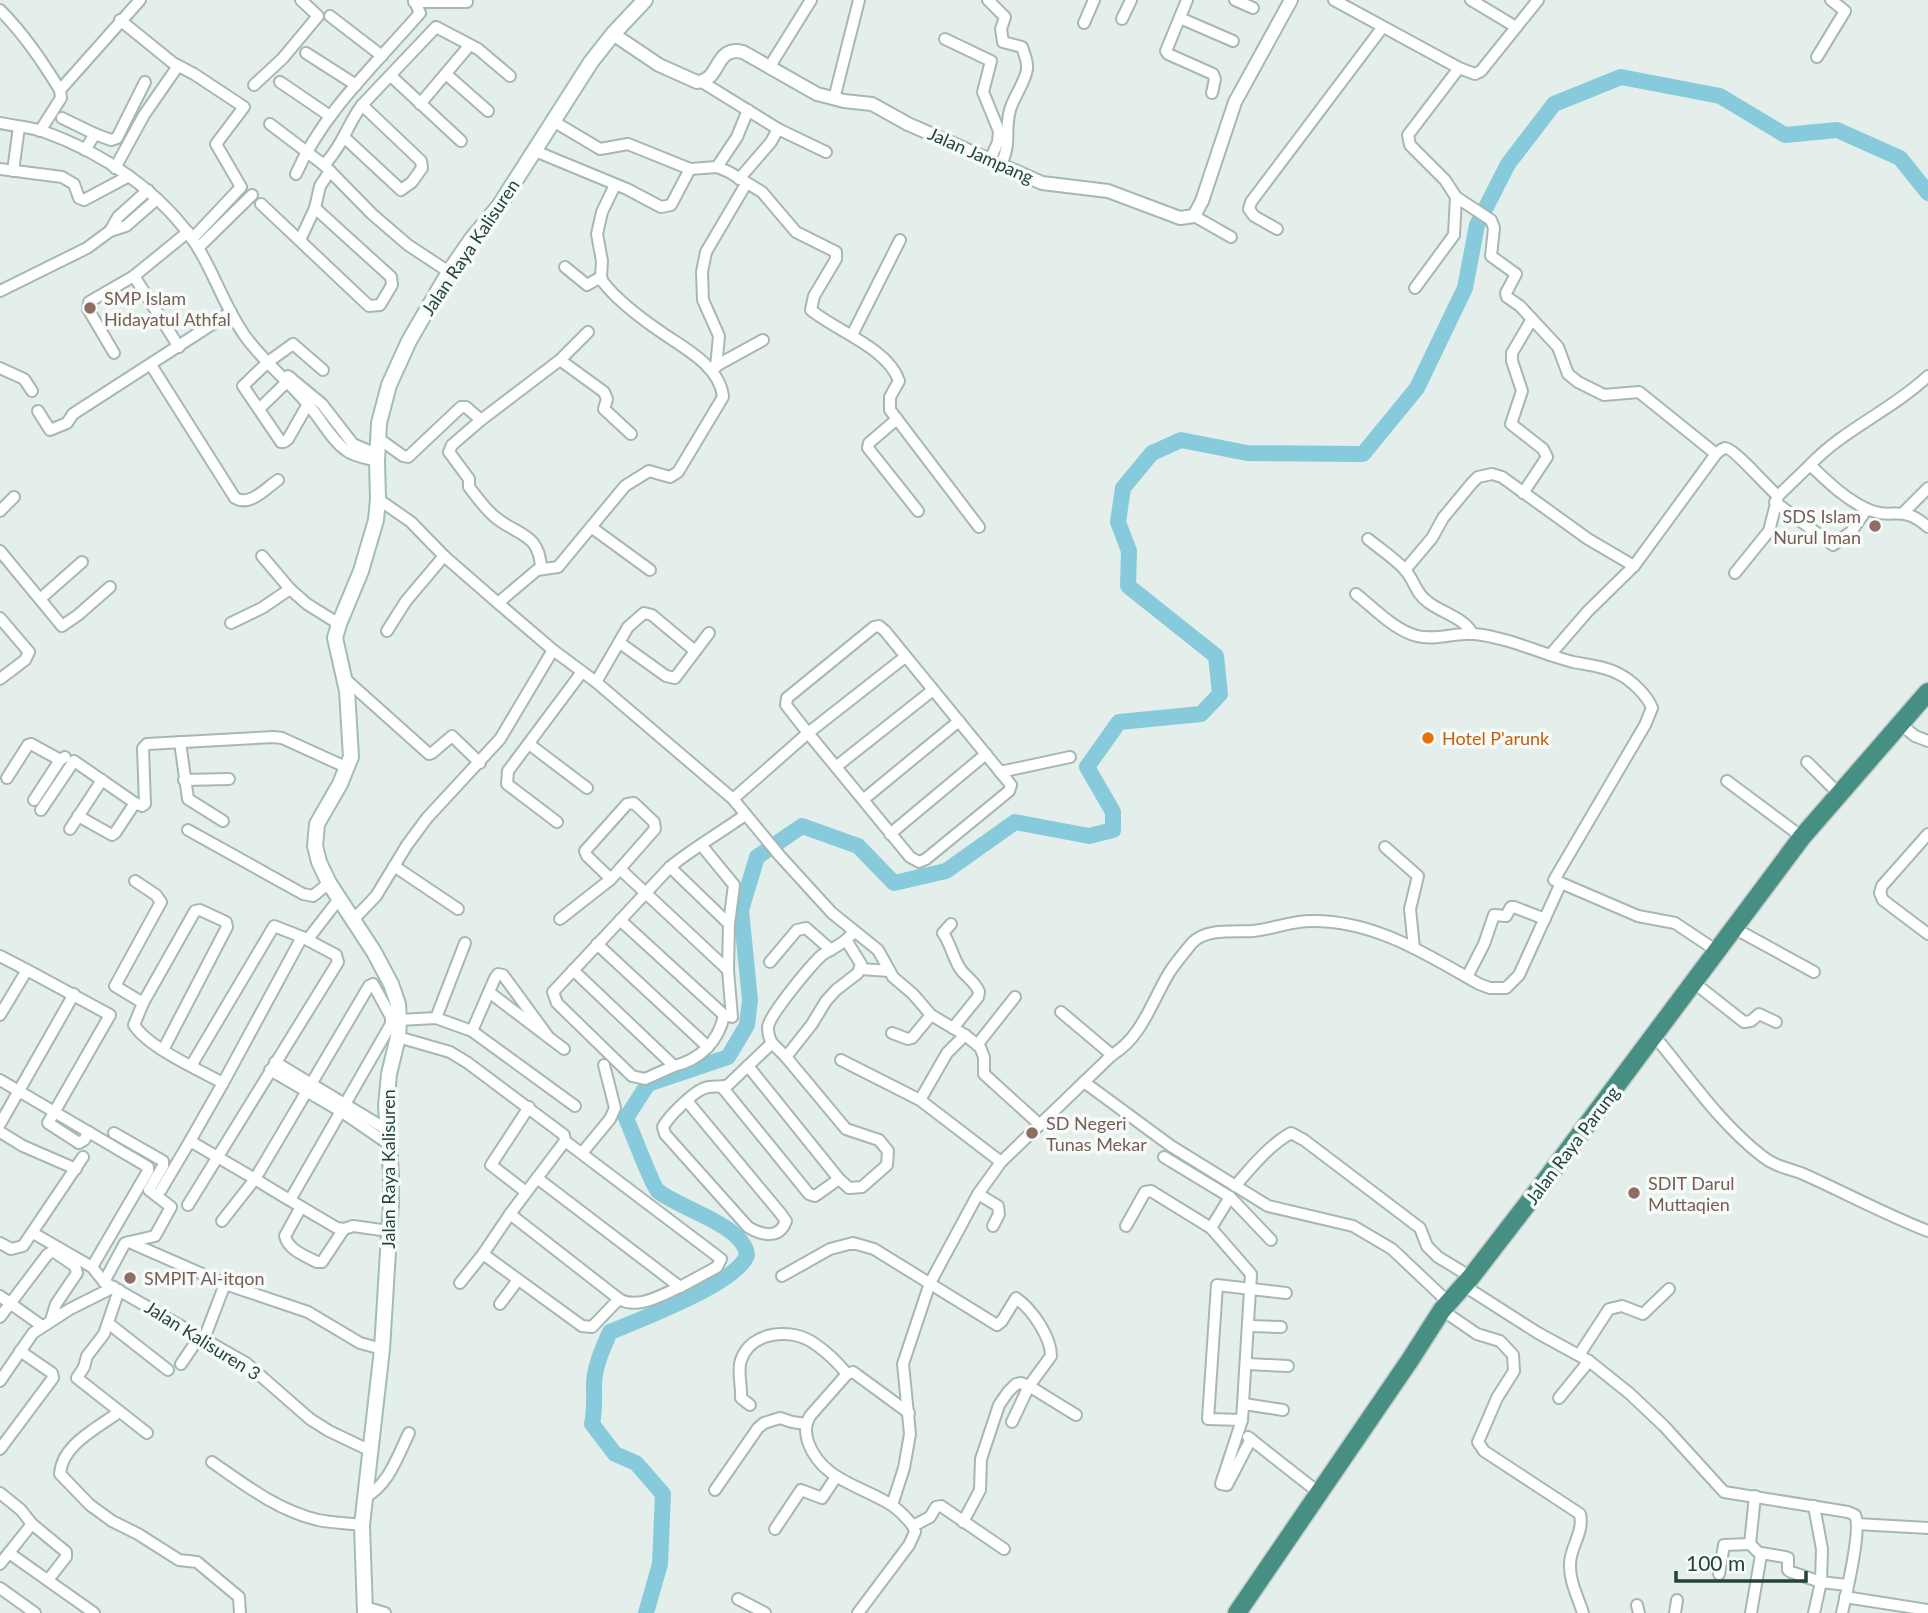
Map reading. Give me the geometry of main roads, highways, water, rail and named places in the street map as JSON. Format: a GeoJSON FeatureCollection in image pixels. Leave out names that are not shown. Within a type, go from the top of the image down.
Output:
{"type":"FeatureCollection","features":[{"type":"Feature","properties":{"kind":"highway","name":"Jalan Raya Parung"},"geometry":{"type":"LineString","coordinates":[[1653,1049],[1717,951],[1802,837],[1839,794],[1926,704]]}},
{"type":"Feature","properties":{"kind":"highway","name":"Jalan Raya Parung"},"geometry":{"type":"LineString","coordinates":[[1237,1613],[1446,1308],[1470,1283],[1702,989],[1904,727]]}},
{"type":"Feature","properties":{"kind":"highway","name":"Jalan Raya Parung"},"geometry":{"type":"LineString","coordinates":[[1243,1613],[1446,1308]]}},
{"type":"Feature","properties":{"kind":"main road","name":"Jalan Raya Kalisuren"},"geometry":{"type":"LineString","coordinates":[[365,1610],[362,1525],[382,1349],[391,1173],[387,1136],[388,1074],[398,1037],[399,1020],[398,1004],[391,984],[329,883],[318,862],[315,846],[317,824],[348,768],[351,757],[349,705],[335,638],[361,571],[376,520],[377,438],[388,385],[449,272],[499,206],[613,34],[646,0]]}},
{"type":"Feature","properties":{"kind":"waterway"},"geometry":{"type":"LineString","coordinates":[[646,1613],[660,1564],[663,1494],[636,1463],[615,1454],[592,1424],[597,1365],[610,1332],[707,1289],[740,1266],[747,1255],[743,1244],[723,1226],[658,1191],[626,1118],[648,1084],[728,1057],[747,1025],[750,1000],[741,910],[757,857],[802,826],[858,846],[894,883],[946,871],[1015,822],[1089,836],[1113,830],[1113,812],[1087,767],[1119,722],[1201,714],[1220,694],[1216,656],[1128,586],[1129,551],[1118,522],[1123,488],[1152,453],[1181,440],[1247,453],[1363,454],[1417,388],[1465,288],[1477,225],[1508,164],[1554,104],[1621,77],[1720,96],[1785,135],[1837,130],[1900,158],[1928,193]]}},
{"type":"Feature","properties":{"kind":"place","name":"SMP Islam Hidayatul Athfal"},"geometry":{"type":"Point","coordinates":[90,308]}},
{"type":"Feature","properties":{"kind":"place","name":"SDS Islam Nurul Iman"},"geometry":{"type":"Point","coordinates":[1875,526]}},
{"type":"Feature","properties":{"kind":"place","name":"Hotel P'arunk"},"geometry":{"type":"Point","coordinates":[1428,738]}},
{"type":"Feature","properties":{"kind":"place","name":"SD Negeri Tunas Mekar"},"geometry":{"type":"Point","coordinates":[1032,1133]}},
{"type":"Feature","properties":{"kind":"place","name":"SDIT Darul Muttaqien"},"geometry":{"type":"Point","coordinates":[1634,1193]}},
{"type":"Feature","properties":{"kind":"place","name":"SMPIT Al-itqon"},"geometry":{"type":"Point","coordinates":[130,1278]}}]}
